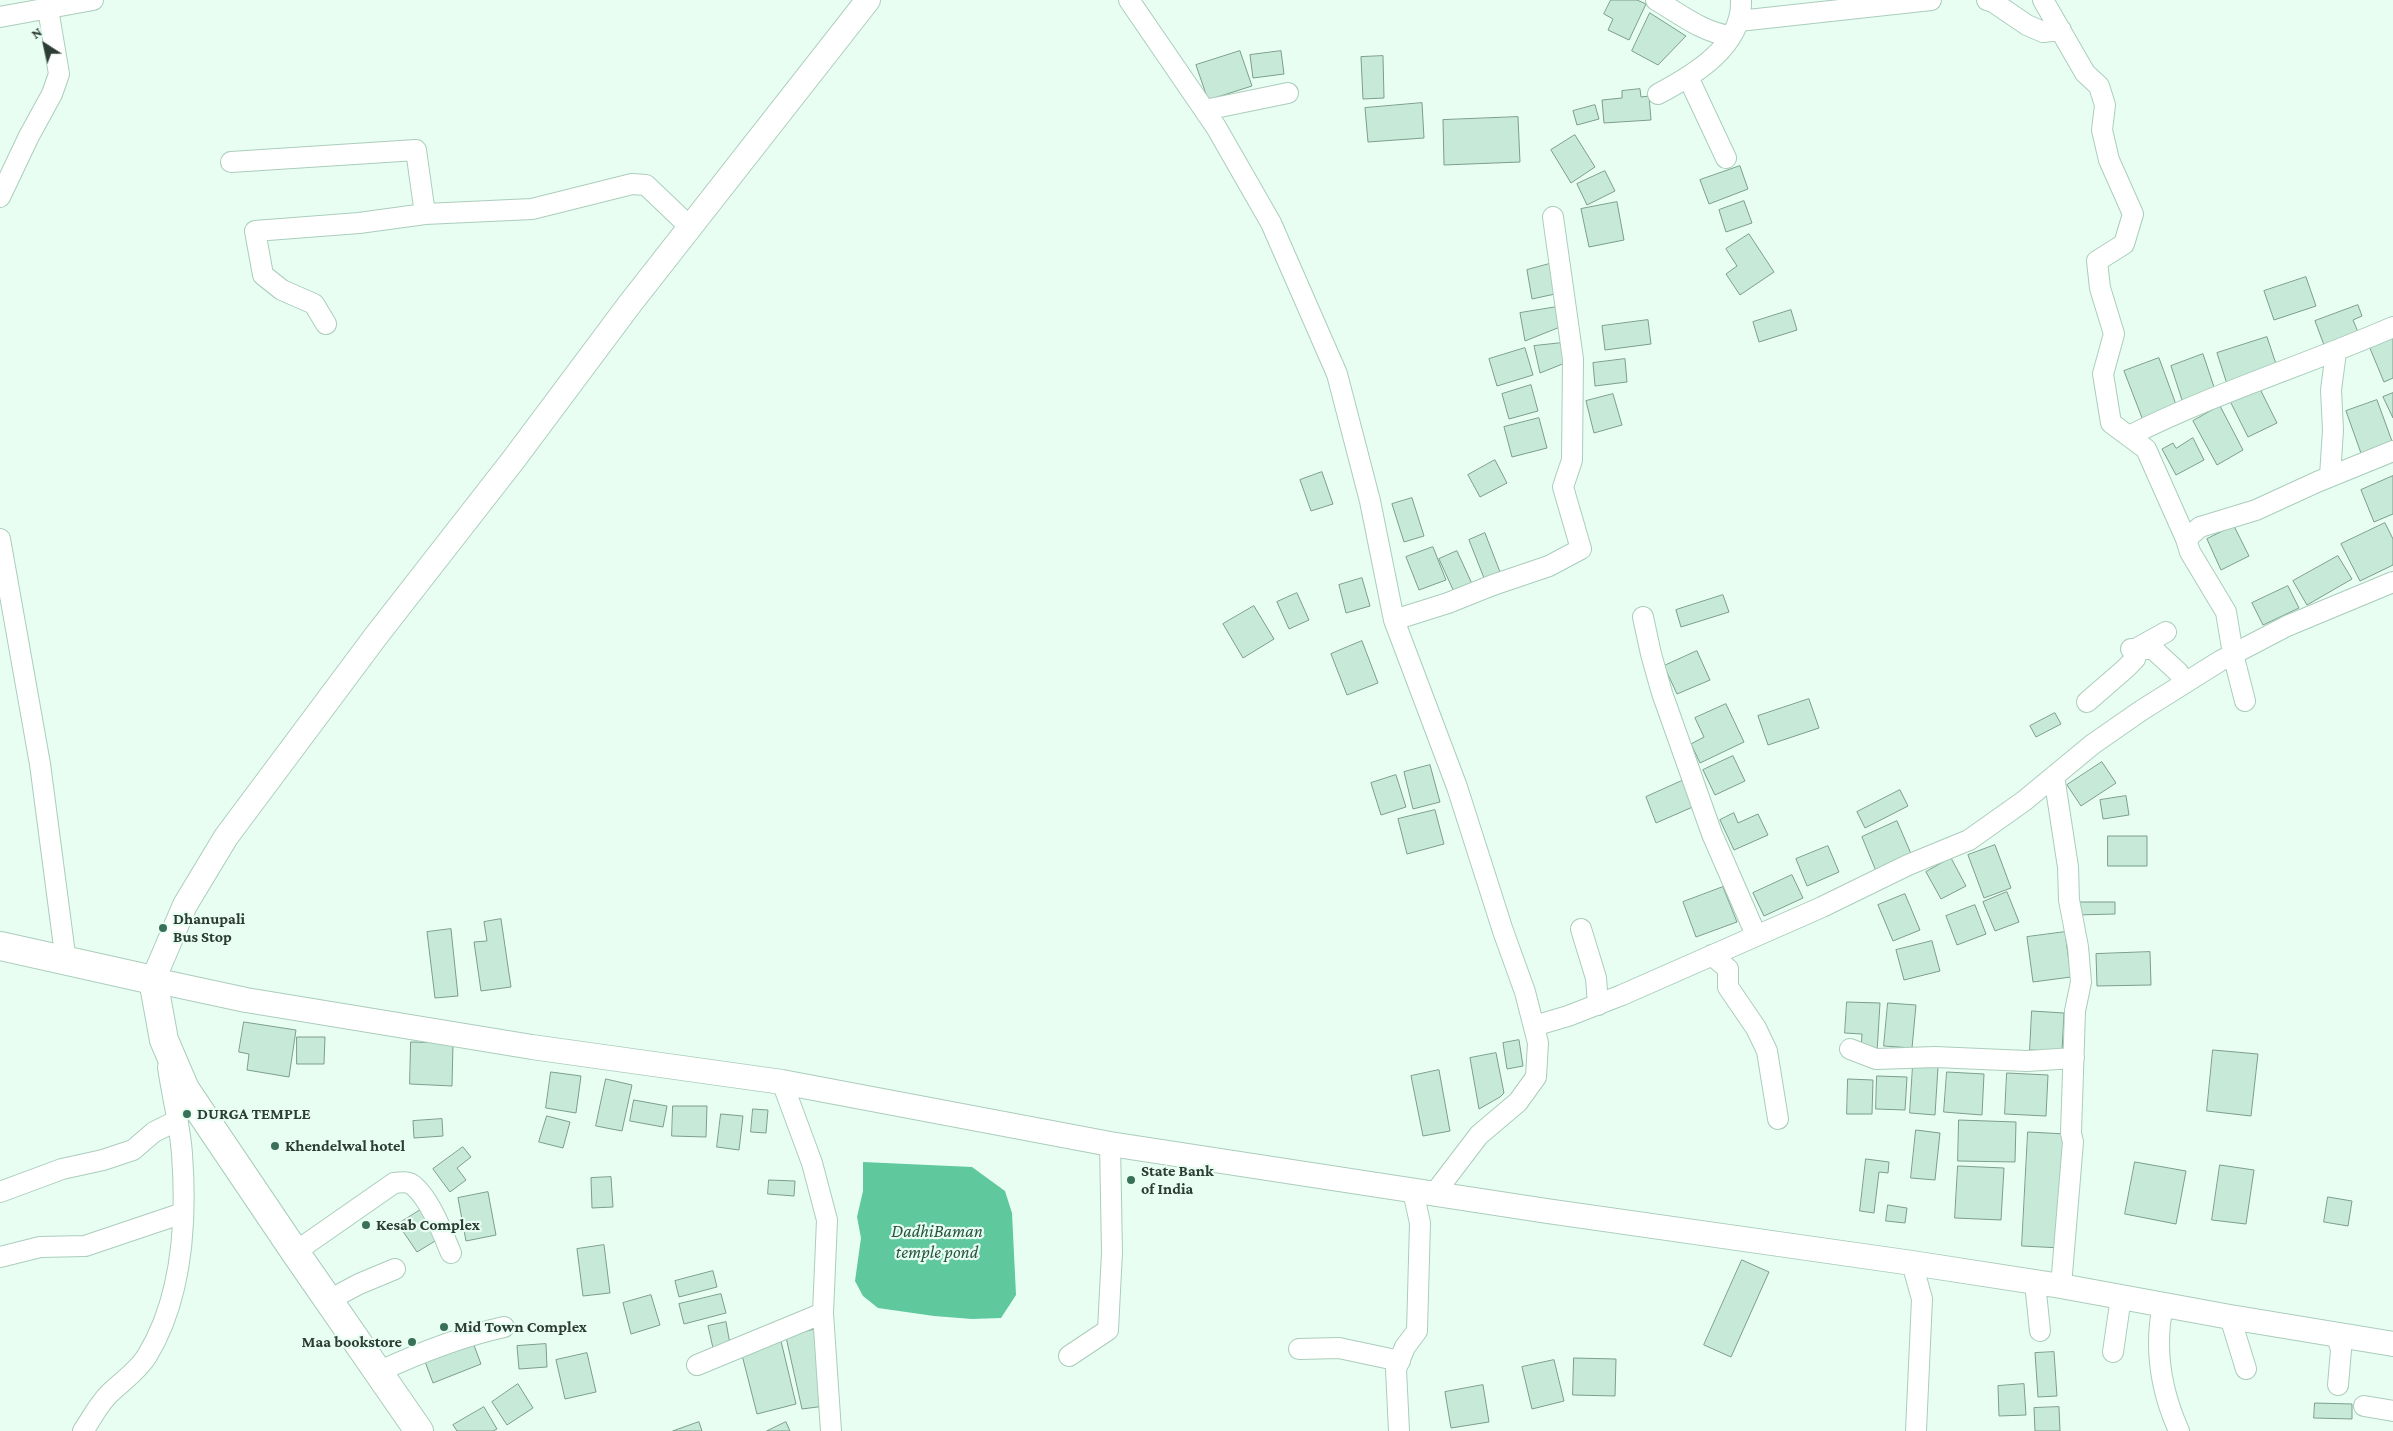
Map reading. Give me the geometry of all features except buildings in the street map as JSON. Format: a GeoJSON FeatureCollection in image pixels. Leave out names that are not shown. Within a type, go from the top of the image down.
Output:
{"type":"FeatureCollection","features":[{"type":"Feature","properties":{"kind":"main road"},"geometry":{"type":"LineString","coordinates":[[0,946],[153,980],[164,1040],[185,1089],[419,1431]]}},
{"type":"Feature","properties":{"kind":"street"},"geometry":{"type":"LineString","coordinates":[[0,17],[92,0]]}},
{"type":"Feature","properties":{"kind":"street"},"geometry":{"type":"LineString","coordinates":[[868,0],[629,305],[514,459],[376,636],[226,837],[185,904],[153,980],[246,1000],[522,1046],[782,1082],[1110,1144],[2061,1286],[2337,1336],[2393,1344]]}},
{"type":"Feature","properties":{"kind":"street"},"geometry":{"type":"LineString","coordinates":[[1129,0],[1205,110],[1271,223],[1337,374],[1370,501],[1394,620],[1456,787],[1503,932],[1525,992],[1538,1043],[1536,1077],[1518,1102],[1479,1135],[1424,1192],[1420,1223],[1417,1331],[1405,1347],[1396,1369],[1399,1431]]}},
{"type":"Feature","properties":{"kind":"street"},"geometry":{"type":"LineString","coordinates":[[1656,0],[1697,26],[1718,34],[1735,28],[1930,0]]}},
{"type":"Feature","properties":{"kind":"street"},"geometry":{"type":"LineString","coordinates":[[1658,94],[1702,69],[1735,28],[1741,0]]}},
{"type":"Feature","properties":{"kind":"street"},"geometry":{"type":"LineString","coordinates":[[1987,0],[2027,25],[2043,32],[2061,30]]}},
{"type":"Feature","properties":{"kind":"street"},"geometry":{"type":"LineString","coordinates":[[2043,0],[2085,73],[2099,86],[2105,105],[2102,130],[2109,160],[2133,214],[2124,244],[2097,261],[2100,288],[2114,334],[2103,374],[2111,423],[2146,449],[2190,552],[2226,612],[2233,654],[2245,701]]}},
{"type":"Feature","properties":{"kind":"street"},"geometry":{"type":"LineString","coordinates":[[0,197],[28,136],[52,94],[60,74],[48,9]]}},
{"type":"Feature","properties":{"kind":"street"},"geometry":{"type":"LineString","coordinates":[[1688,77],[1726,158]]}},
{"type":"Feature","properties":{"kind":"street"},"geometry":{"type":"LineString","coordinates":[[1205,110],[1288,93]]}},
{"type":"Feature","properties":{"kind":"street"},"geometry":{"type":"LineString","coordinates":[[231,162],[416,150],[425,214]]}},
{"type":"Feature","properties":{"kind":"street"},"geometry":{"type":"LineString","coordinates":[[326,324],[314,304],[282,290],[264,275],[255,231],[425,214],[532,209],[632,184],[646,185],[690,227]]}},
{"type":"Feature","properties":{"kind":"street"},"geometry":{"type":"LineString","coordinates":[[1394,620],[1448,603],[1493,584],[1550,566],[1581,549],[1563,487],[1572,460],[1573,359],[1553,217]]}},
{"type":"Feature","properties":{"kind":"street"},"geometry":{"type":"LineString","coordinates":[[2129,436],[2163,418],[2336,352],[2393,327]]}},
{"type":"Feature","properties":{"kind":"street"},"geometry":{"type":"LineString","coordinates":[[2330,476],[2333,430],[2331,390],[2336,352]]}},
{"type":"Feature","properties":{"kind":"street"},"geometry":{"type":"LineString","coordinates":[[2186,539],[2200,527],[2256,510],[2330,476],[2393,451]]}},
{"type":"Feature","properties":{"kind":"street"},"geometry":{"type":"LineString","coordinates":[[0,539],[6,607],[40,764],[66,962]]}},
{"type":"Feature","properties":{"kind":"street"},"geometry":{"type":"LineString","coordinates":[[1534,1026],[1598,1005],[1822,907],[1908,865],[1969,840],[2024,801],[2093,744],[2185,683],[2233,654],[2287,626],[2393,582]]}},
{"type":"Feature","properties":{"kind":"street"},"geometry":{"type":"LineString","coordinates":[[1643,617],[1650,654],[1662,693],[1712,834],[1756,935]]}},
{"type":"Feature","properties":{"kind":"street"},"geometry":{"type":"LineString","coordinates":[[2132,649],[2166,632]]}},
{"type":"Feature","properties":{"kind":"street"},"geometry":{"type":"LineString","coordinates":[[2132,649],[2153,649],[2178,672],[2185,683]]}},
{"type":"Feature","properties":{"kind":"street"},"geometry":{"type":"LineString","coordinates":[[2088,702],[2135,659],[2132,649]]}},
{"type":"Feature","properties":{"kind":"street"},"geometry":{"type":"LineString","coordinates":[[2054,776],[2068,867],[2069,900],[2078,947],[2081,982],[2075,1011],[2071,1133],[2073,1142],[2061,1286]]}},
{"type":"Feature","properties":{"kind":"street"},"geometry":{"type":"LineString","coordinates":[[1581,929],[1596,978],[1598,1005]]}},
{"type":"Feature","properties":{"kind":"street"},"geometry":{"type":"LineString","coordinates":[[1712,955],[1728,969],[1728,987],[1756,1028],[1767,1051],[1778,1119]]}},
{"type":"Feature","properties":{"kind":"street"},"geometry":{"type":"LineString","coordinates":[[83,1431],[95,1411],[108,1395],[146,1359],[156,1341],[174,1294],[179,1269],[183,1213],[182,1153],[164,1040]]}},
{"type":"Feature","properties":{"kind":"street"},"geometry":{"type":"LineString","coordinates":[[1850,1049],[1876,1059],[1935,1057],[2027,1060],[2074,1058]]}},
{"type":"Feature","properties":{"kind":"street"},"geometry":{"type":"LineString","coordinates":[[782,1082],[812,1162],[827,1220],[824,1313],[831,1431]]}},
{"type":"Feature","properties":{"kind":"street"},"geometry":{"type":"LineString","coordinates":[[0,1192],[62,1169],[103,1160],[133,1150],[154,1132],[176,1121]]}},
{"type":"Feature","properties":{"kind":"street"},"geometry":{"type":"LineString","coordinates":[[1068,1356],[1108,1330],[1112,1252],[1110,1144]]}},
{"type":"Feature","properties":{"kind":"street"},"geometry":{"type":"LineString","coordinates":[[295,1252],[394,1183],[406,1182],[413,1185],[434,1215],[451,1253]]}},
{"type":"Feature","properties":{"kind":"street"},"geometry":{"type":"LineString","coordinates":[[0,1257],[40,1247],[84,1246],[183,1213]]}},
{"type":"Feature","properties":{"kind":"street"},"geometry":{"type":"LineString","coordinates":[[1912,1263],[1922,1299],[1916,1431]]}},
{"type":"Feature","properties":{"kind":"street"},"geometry":{"type":"LineString","coordinates":[[329,1300],[359,1284],[395,1269]]}},
{"type":"Feature","properties":{"kind":"street"},"geometry":{"type":"LineString","coordinates":[[2035,1282],[2040,1331]]}},
{"type":"Feature","properties":{"kind":"street"},"geometry":{"type":"LineString","coordinates":[[2114,1352],[2121,1297]]}},
{"type":"Feature","properties":{"kind":"street"},"geometry":{"type":"LineString","coordinates":[[2162,1305],[2158,1353],[2165,1392],[2179,1431]]}},
{"type":"Feature","properties":{"kind":"street"},"geometry":{"type":"LineString","coordinates":[[698,1364],[824,1313]]}},
{"type":"Feature","properties":{"kind":"street"},"geometry":{"type":"LineString","coordinates":[[2230,1317],[2246,1369]]}},
{"type":"Feature","properties":{"kind":"street"},"geometry":{"type":"LineString","coordinates":[[378,1372],[427,1350],[468,1336],[504,1327]]}},
{"type":"Feature","properties":{"kind":"street"},"geometry":{"type":"LineString","coordinates":[[2337,1336],[2341,1350],[2338,1385]]}},
{"type":"Feature","properties":{"kind":"street"},"geometry":{"type":"LineString","coordinates":[[1299,1349],[1339,1348],[1400,1361]]}},
{"type":"Feature","properties":{"kind":"street"},"geometry":{"type":"LineString","coordinates":[[2364,1406],[2393,1411]]}},
{"type":"Feature","properties":{"kind":"water","name":"DadhiBaman temple pond"},"geometry":{"type":"Polygon","coordinates":[[[863,1162],[972,1167],[1005,1191],[1012,1213],[1016,1295],[1001,1318],[972,1319],[934,1316],[878,1308],[863,1296],[855,1281],[861,1238],[857,1217],[863,1191],[863,1162]]]}},
{"type":"Feature","properties":{"kind":"place","name":"Dhanupali Bus Stop"},"geometry":{"type":"Point","coordinates":[163,928]}},
{"type":"Feature","properties":{"kind":"place","name":"DURGA TEMPLE"},"geometry":{"type":"Point","coordinates":[187,1114]}},
{"type":"Feature","properties":{"kind":"place","name":"Khendelwal hotel"},"geometry":{"type":"Point","coordinates":[275,1146]}},
{"type":"Feature","properties":{"kind":"place","name":"State Bank of India"},"geometry":{"type":"Point","coordinates":[1131,1180]}},
{"type":"Feature","properties":{"kind":"place","name":"Kesab Complex"},"geometry":{"type":"Point","coordinates":[366,1225]}},
{"type":"Feature","properties":{"kind":"place","name":"Mid Town Complex"},"geometry":{"type":"Point","coordinates":[444,1327]}},
{"type":"Feature","properties":{"kind":"place","name":"Maa bookstore"},"geometry":{"type":"Point","coordinates":[412,1342]}}]}
